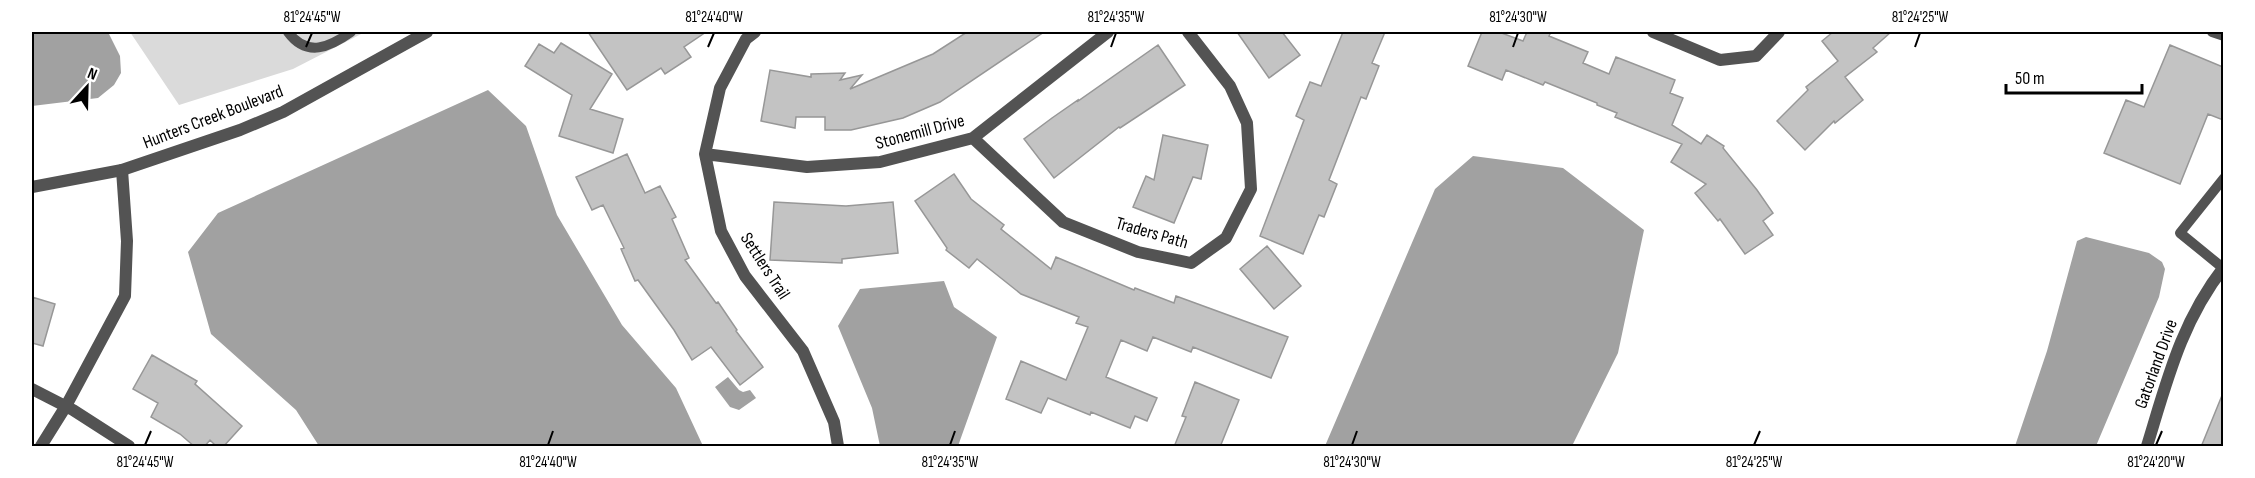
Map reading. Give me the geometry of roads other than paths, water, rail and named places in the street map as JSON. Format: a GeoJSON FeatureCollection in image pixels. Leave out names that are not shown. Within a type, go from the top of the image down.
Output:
{"type":"FeatureCollection","features":[{"type":"Feature","properties":{"kind":"street","name":"Hunters Creek Boulevard"},"geometry":{"type":"LineString","coordinates":[[32,187],[122,170],[240,130],[283,111],[427,32]]}},
{"type":"Feature","properties":{"kind":"street","name":"Settlers Trail"},"geometry":{"type":"LineString","coordinates":[[754,32],[746,39],[720,88],[705,154],[721,231],[746,276],[803,351],[834,422],[838,447]]}},
{"type":"Feature","properties":{"kind":"street","name":"Stonemill Drive"},"geometry":{"type":"LineString","coordinates":[[705,154],[807,167],[880,162],[973,138],[1108,32]]}},
{"type":"Feature","properties":{"kind":"street","name":"Traders Path"},"geometry":{"type":"LineString","coordinates":[[973,138],[1063,222],[1138,252],[1191,263],[1226,238],[1251,189],[1247,123],[1230,86],[1188,32]]}},
{"type":"Feature","properties":{"kind":"street"},"geometry":{"type":"LineString","coordinates":[[1653,32],[1720,60],[1756,56],[1779,32]]}},
{"type":"Feature","properties":{"kind":"street"},"geometry":{"type":"LineString","coordinates":[[41,447],[66,406],[125,296],[127,241],[122,170]]}},
{"type":"Feature","properties":{"kind":"street","name":"Gatorland Drive"},"geometry":{"type":"LineString","coordinates":[[2147,447],[2180,340],[2208,287],[2223,267]]}},
{"type":"Feature","properties":{"kind":"street"},"geometry":{"type":"LineString","coordinates":[[32,389],[66,406],[129,447]]}},
{"type":"Feature","properties":{"kind":"lane"},"geometry":{"type":"LineString","coordinates":[[288,32],[302,44],[315,48],[328,47],[351,32]]}},
{"type":"Feature","properties":{"kind":"lane"},"geometry":{"type":"LineString","coordinates":[[2212,32],[2223,36]]}},
{"type":"Feature","properties":{"kind":"lane"},"geometry":{"type":"LineString","coordinates":[[2223,178],[2180,232],[2223,267]]}}]}
